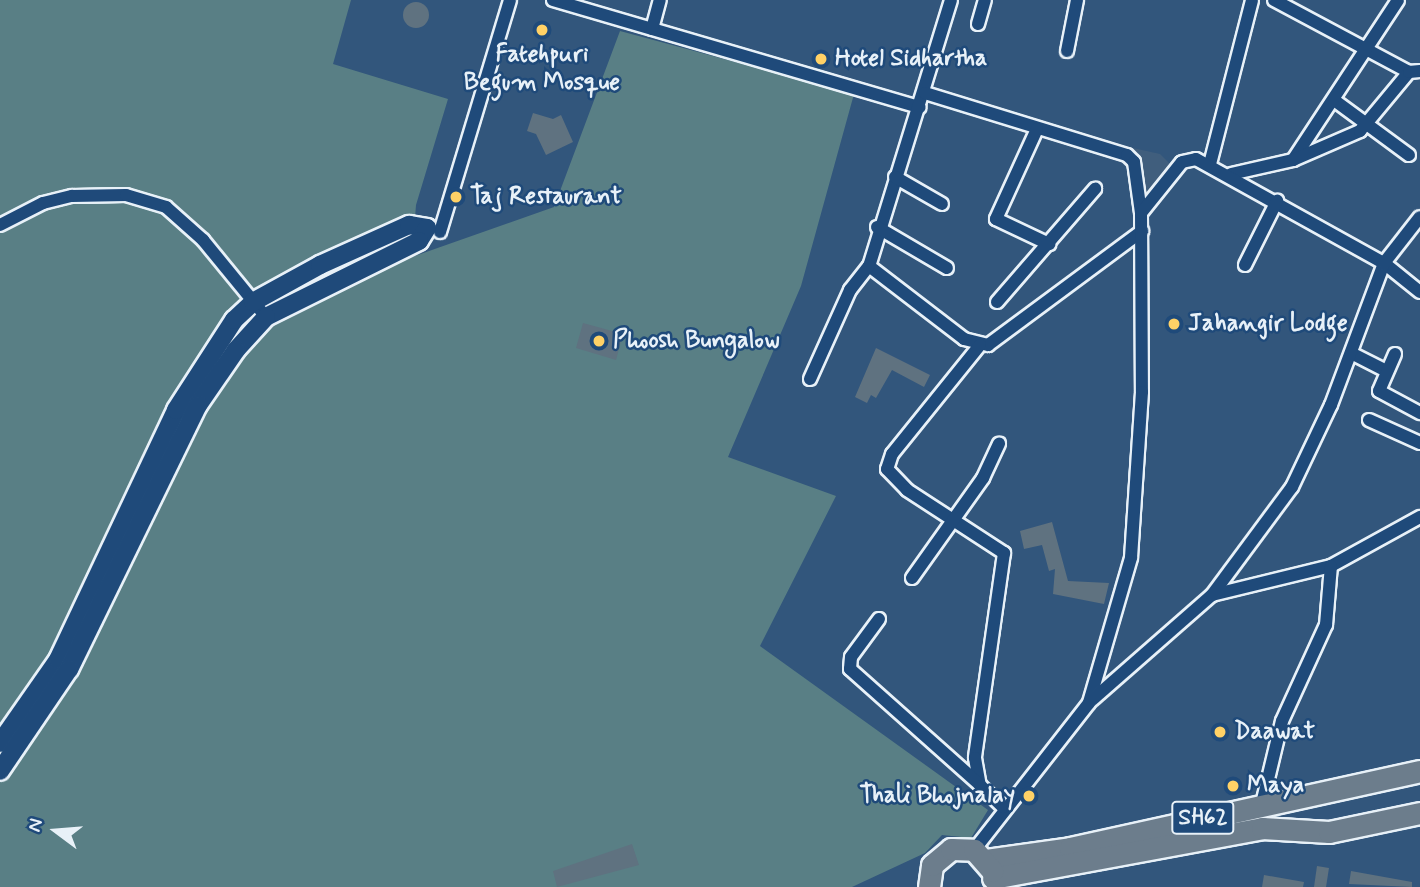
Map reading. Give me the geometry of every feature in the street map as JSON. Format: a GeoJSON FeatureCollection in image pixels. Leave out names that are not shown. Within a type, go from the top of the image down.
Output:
{"type":"FeatureCollection","features":[{"type":"Feature","properties":{"kind":"main road","name":"SH62"},"geometry":{"type":"LineString","coordinates":[[986,869],[1262,804],[1420,771]]}},
{"type":"Feature","properties":{"kind":"main road","name":"SH62"},"geometry":{"type":"LineString","coordinates":[[929,887],[938,857],[958,848],[986,869],[1262,828],[1329,832],[1420,813]]}},
{"type":"Feature","properties":{"kind":"street"},"geometry":{"type":"LineString","coordinates":[[440,232],[510,0]]}},
{"type":"Feature","properties":{"kind":"street"},"geometry":{"type":"LineString","coordinates":[[553,0],[920,107]]}},
{"type":"Feature","properties":{"kind":"street"},"geometry":{"type":"LineString","coordinates":[[652,29],[660,0]]}},
{"type":"Feature","properties":{"kind":"street"},"geometry":{"type":"LineString","coordinates":[[810,379],[850,290],[869,266],[877,227],[925,93],[951,0]]}},
{"type":"Feature","properties":{"kind":"street"},"geometry":{"type":"LineString","coordinates":[[978,24],[985,0]]}},
{"type":"Feature","properties":{"kind":"street"},"geometry":{"type":"LineString","coordinates":[[1067,51],[1077,0]]}},
{"type":"Feature","properties":{"kind":"street"},"geometry":{"type":"LineString","coordinates":[[1210,164],[1252,0]]}},
{"type":"Feature","properties":{"kind":"street"},"geometry":{"type":"LineString","coordinates":[[1231,174],[1293,160],[1365,126],[1415,72],[1275,0]]}},
{"type":"Feature","properties":{"kind":"street"},"geometry":{"type":"LineString","coordinates":[[1293,160],[1398,0]]}},
{"type":"Feature","properties":{"kind":"street"},"geometry":{"type":"LineString","coordinates":[[925,93],[1132,158],[1142,232],[1142,392],[1133,542],[1089,703]]}},
{"type":"Feature","properties":{"kind":"street"},"geometry":{"type":"LineString","coordinates":[[1334,100],[1365,126],[1409,155]]}},
{"type":"Feature","properties":{"kind":"street"},"geometry":{"type":"LineString","coordinates":[[1037,129],[996,219],[1049,244]]}},
{"type":"Feature","properties":{"kind":"street"},"geometry":{"type":"LineString","coordinates":[[1141,213],[1182,162],[1191,158],[1231,174],[1384,263],[1420,292]]}},
{"type":"Feature","properties":{"kind":"street"},"geometry":{"type":"LineString","coordinates":[[895,177],[942,204]]}},
{"type":"Feature","properties":{"kind":"street"},"geometry":{"type":"LineString","coordinates":[[997,302],[1095,189]]}},
{"type":"Feature","properties":{"kind":"street"},"geometry":{"type":"LineString","coordinates":[[0,225],[43,203],[72,196],[140,198],[182,218],[266,317]]}},
{"type":"Feature","properties":{"kind":"street"},"geometry":{"type":"LineString","coordinates":[[1245,265],[1277,201]]}},
{"type":"Feature","properties":{"kind":"street"},"geometry":{"type":"LineString","coordinates":[[986,869],[1003,807],[1089,703],[1212,595],[1301,473],[1351,353],[1384,263],[1420,217]]}},
{"type":"Feature","properties":{"kind":"street"},"geometry":{"type":"LineString","coordinates":[[0,743],[58,660],[176,410],[234,320],[253,302],[409,225],[427,228],[419,241],[266,317],[198,405],[69,669],[0,771]]}},
{"type":"Feature","properties":{"kind":"street"},"geometry":{"type":"LineString","coordinates":[[877,227],[947,268]]}},
{"type":"Feature","properties":{"kind":"street"},"geometry":{"type":"LineString","coordinates":[[980,785],[975,758],[1005,560],[1000,546],[954,521],[890,476],[887,462],[980,345],[1019,326],[1142,232]]}},
{"type":"Feature","properties":{"kind":"street"},"geometry":{"type":"LineString","coordinates":[[869,266],[964,339],[980,345]]}},
{"type":"Feature","properties":{"kind":"street"},"geometry":{"type":"LineString","coordinates":[[1351,353],[1386,371]]}},
{"type":"Feature","properties":{"kind":"street"},"geometry":{"type":"LineString","coordinates":[[1395,354],[1379,387],[1382,396],[1420,413]]}},
{"type":"Feature","properties":{"kind":"street"},"geometry":{"type":"LineString","coordinates":[[1369,420],[1420,443]]}},
{"type":"Feature","properties":{"kind":"street"},"geometry":{"type":"LineString","coordinates":[[912,578],[954,521],[999,444]]}},
{"type":"Feature","properties":{"kind":"street"},"geometry":{"type":"LineString","coordinates":[[1212,595],[1331,566],[1420,517]]}},
{"type":"Feature","properties":{"kind":"street"},"geometry":{"type":"LineString","coordinates":[[1262,804],[1282,721],[1326,625],[1331,566]]}},
{"type":"Feature","properties":{"kind":"street"},"geometry":{"type":"LineString","coordinates":[[879,619],[851,657],[850,669],[1003,807]]}},
{"type":"Feature","properties":{"kind":"shaded area"},"geometry":{"type":"Polygon","coordinates":[[[1124,146],[1160,154],[1178,172],[1151,211],[1138,209],[1131,168],[1120,155],[1124,146]]]}},
{"type":"Feature","properties":{"kind":"green space"},"geometry":{"type":"Polygon","coordinates":[[[0,0],[351,0],[333,64],[448,99],[416,205],[412,257],[554,207],[620,31],[854,94],[801,286],[728,457],[836,496],[760,646],[988,810],[971,838],[942,835],[925,853],[852,887],[0,887],[0,0]]]}},
{"type":"Feature","properties":{"kind":"building"},"geometry":{"type":"Polygon","coordinates":[[[416,2],[425,6],[429,15],[425,24],[416,28],[407,24],[403,15],[407,6],[416,2]]]}},
{"type":"Feature","properties":{"kind":"building"},"geometry":{"type":"Polygon","coordinates":[[[533,113],[553,119],[561,115],[573,142],[546,155],[536,134],[527,131],[533,113]]]}},
{"type":"Feature","properties":{"kind":"building","name":"Phoosh Bungalow"},"geometry":{"type":"Polygon","coordinates":[[[583,323],[623,334],[616,360],[576,348],[583,323]]]}},
{"type":"Feature","properties":{"kind":"building"},"geometry":{"type":"Polygon","coordinates":[[[876,348],[930,375],[924,387],[892,370],[876,398],[871,395],[867,403],[855,397],[876,348]]]}},
{"type":"Feature","properties":{"kind":"building"},"geometry":{"type":"Polygon","coordinates":[[[1052,522],[1068,581],[1109,583],[1104,604],[1053,594],[1055,569],[1049,571],[1042,545],[1024,549],[1020,531],[1052,522]]]}},
{"type":"Feature","properties":{"kind":"building"},"geometry":{"type":"Polygon","coordinates":[[[632,844],[639,865],[557,887],[553,871],[632,844]]]}},
{"type":"Feature","properties":{"kind":"building"},"geometry":{"type":"Polygon","coordinates":[[[1317,866],[1329,868],[1326,887],[1314,887],[1317,866]]]}},
{"type":"Feature","properties":{"kind":"building"},"geometry":{"type":"Polygon","coordinates":[[[1351,871],[1412,882],[1412,887],[1349,884],[1351,871]]]}},
{"type":"Feature","properties":{"kind":"building"},"geometry":{"type":"Polygon","coordinates":[[[1264,875],[1304,882],[1303,887],[1262,887],[1264,875]]]}},
{"type":"Feature","properties":{"kind":"place","name":"Fatehpuri Begum Mosque"},"geometry":{"type":"Point","coordinates":[542,30]}},
{"type":"Feature","properties":{"kind":"place","name":"Hotel Sidhartha"},"geometry":{"type":"Point","coordinates":[821,59]}},
{"type":"Feature","properties":{"kind":"place","name":"Taj Restaurant"},"geometry":{"type":"Point","coordinates":[456,197]}},
{"type":"Feature","properties":{"kind":"place","name":"Jahangir Lodge"},"geometry":{"type":"Point","coordinates":[1174,324]}},
{"type":"Feature","properties":{"kind":"place","name":"Phoosh Bungalow"},"geometry":{"type":"Point","coordinates":[599,341]}},
{"type":"Feature","properties":{"kind":"place","name":"Daawat"},"geometry":{"type":"Point","coordinates":[1220,732]}},
{"type":"Feature","properties":{"kind":"place","name":"Maya"},"geometry":{"type":"Point","coordinates":[1233,786]}},
{"type":"Feature","properties":{"kind":"place","name":"Thali Bhojnalay"},"geometry":{"type":"Point","coordinates":[1029,796]}}]}
